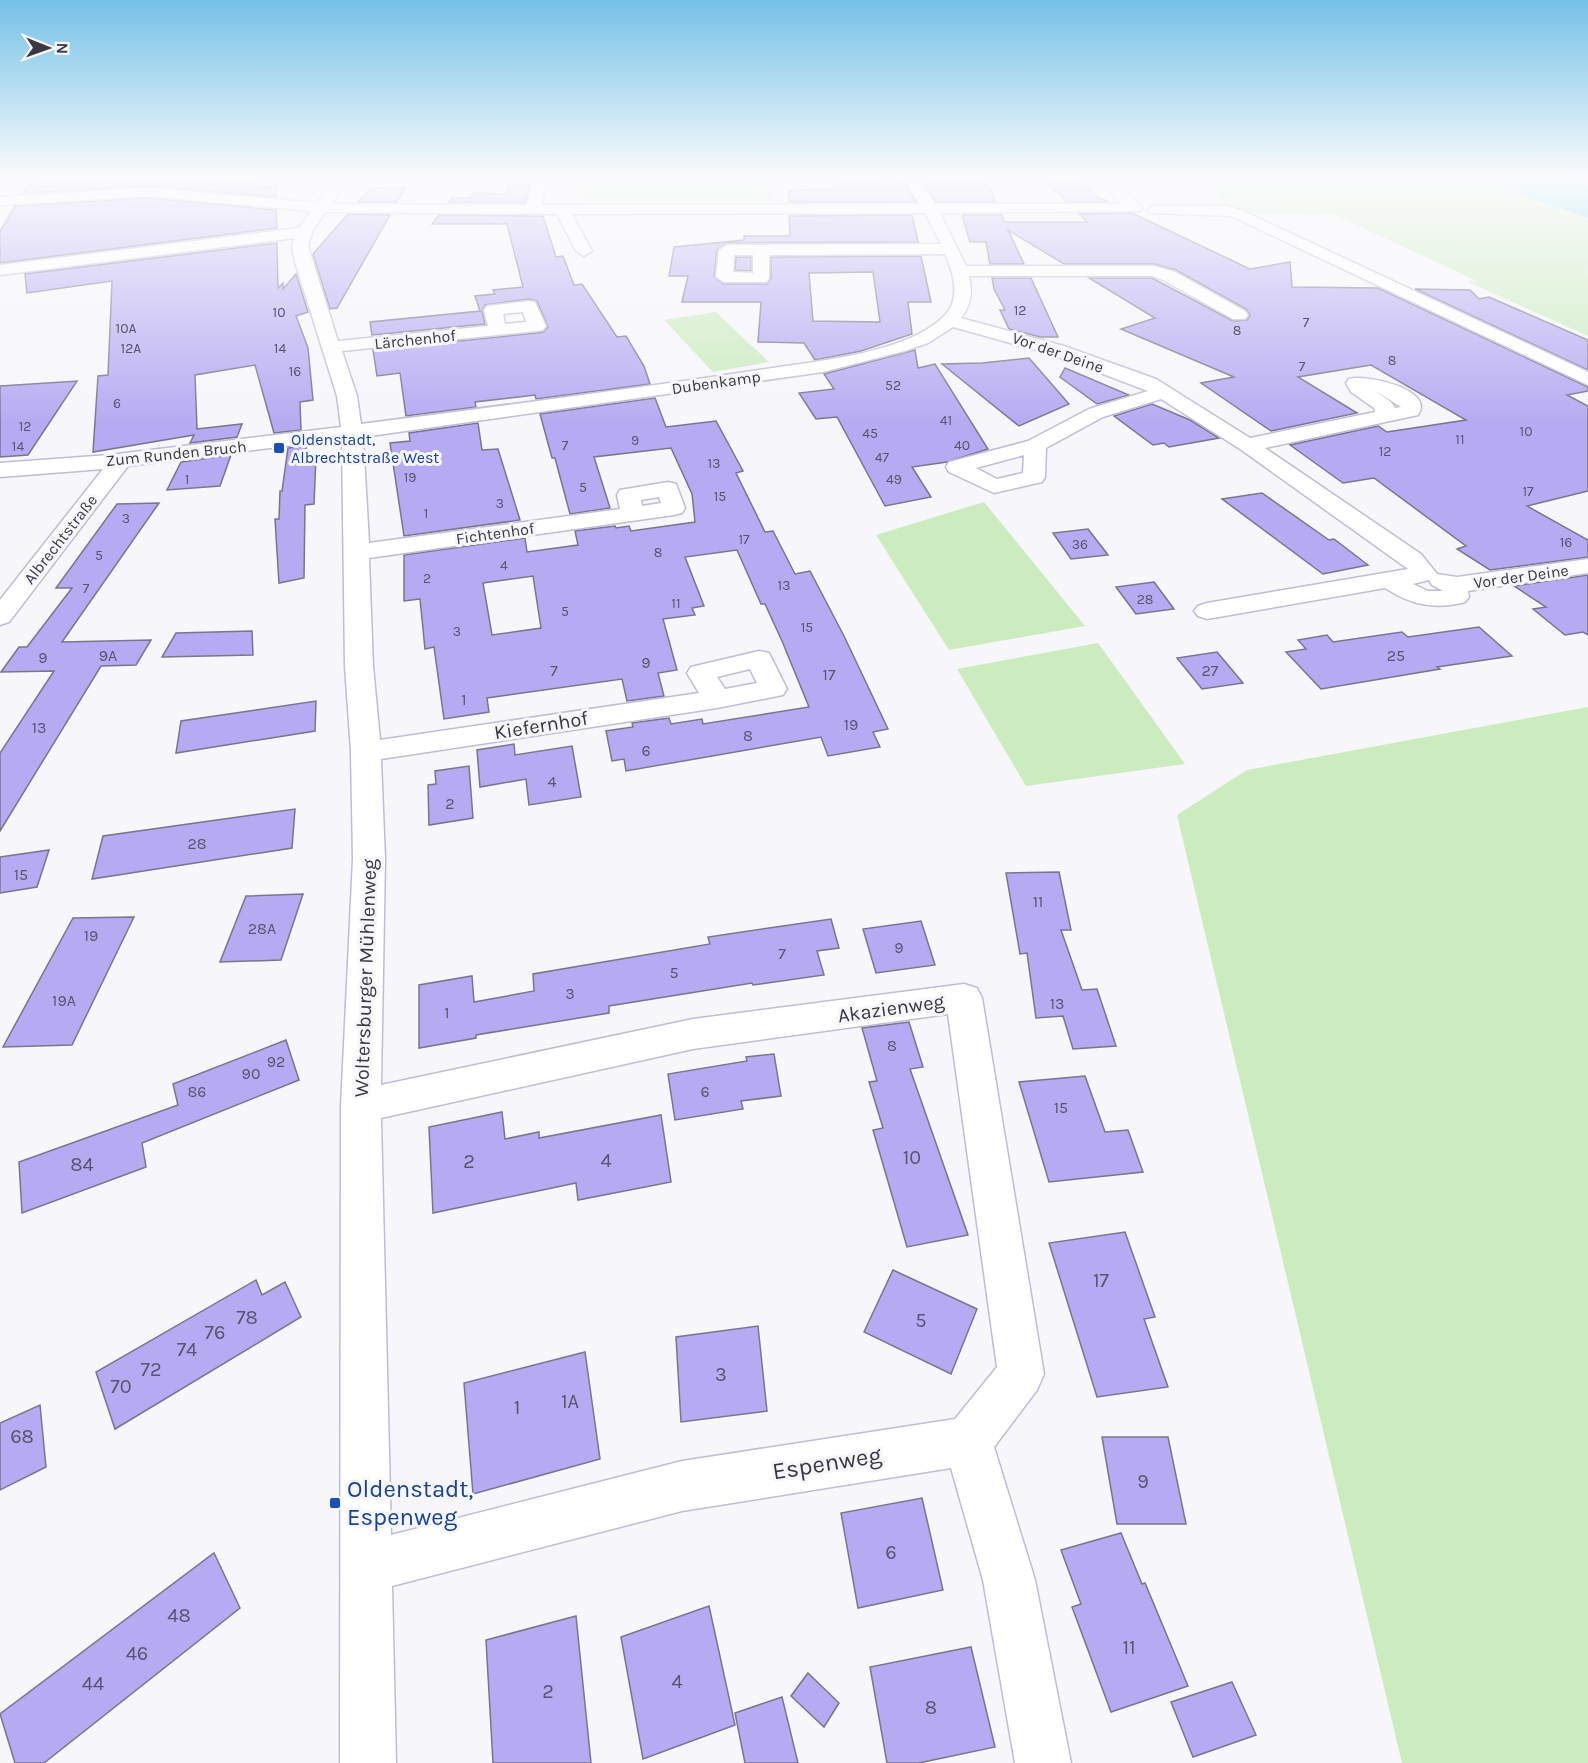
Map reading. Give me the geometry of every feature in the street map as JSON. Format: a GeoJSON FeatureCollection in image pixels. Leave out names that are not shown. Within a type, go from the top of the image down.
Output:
{"type":"FeatureCollection","features":[{"type":"Feature","properties":{"kind":"street"},"geometry":{"type":"LineString","coordinates":[[0,270],[94,258]]}},
{"type":"Feature","properties":{"kind":"street","name":"Woltersburger Mühlenweg"},"geometry":{"type":"LineString","coordinates":[[302,258],[347,396],[352,433],[359,666],[366,752],[369,903],[361,1106],[368,1763]]}},
{"type":"Feature","properties":{"kind":"street"},"geometry":{"type":"LineString","coordinates":[[950,321],[961,306],[963,290],[954,258]]}},
{"type":"Feature","properties":{"kind":"street"},"geometry":{"type":"LineString","coordinates":[[1332,258],[1588,379]]}},
{"type":"Feature","properties":{"kind":"street"},"geometry":{"type":"LineString","coordinates":[[959,271],[1136,271],[1162,284],[1183,283],[1239,315]]}},
{"type":"Feature","properties":{"kind":"street","name":"Vor der Deine"},"geometry":{"type":"LineString","coordinates":[[950,321],[1058,350],[1149,383],[1247,445],[1412,559],[1425,574],[1455,585],[1588,566]]}},
{"type":"Feature","properties":{"kind":"street","name":"Dubenkamp"},"geometry":{"type":"LineString","coordinates":[[352,433],[740,379],[844,362],[920,339],[950,321]]}},
{"type":"Feature","properties":{"kind":"street","name":"Lärchenhof"},"geometry":{"type":"LineString","coordinates":[[331,347],[498,330]]}},
{"type":"Feature","properties":{"kind":"street"},"geometry":{"type":"LineString","coordinates":[[1035,445],[1096,413],[1164,392]]}},
{"type":"Feature","properties":{"kind":"street"},"geometry":{"type":"LineString","coordinates":[[1247,445],[1386,417]]}},
{"type":"Feature","properties":{"kind":"street","name":"Zum Runden Bruch"},"geometry":{"type":"LineString","coordinates":[[0,470],[121,460],[352,433]]}},
{"type":"Feature","properties":{"kind":"street","name":"Albrechtstraße"},"geometry":{"type":"LineString","coordinates":[[0,617],[121,460]]}},
{"type":"Feature","properties":{"kind":"street","name":"Fichtenhof"},"geometry":{"type":"LineString","coordinates":[[357,552],[633,513]]}},
{"type":"Feature","properties":{"kind":"street"},"geometry":{"type":"LineString","coordinates":[[1207,611],[1425,574]]}},
{"type":"Feature","properties":{"kind":"street","name":"Vor der Deine"},"geometry":{"type":"LineString","coordinates":[[1390,581],[1430,601],[1456,597],[1455,585]]}},
{"type":"Feature","properties":{"kind":"street","name":"Kiefernhof"},"geometry":{"type":"LineString","coordinates":[[366,752],[717,699]]}},
{"type":"Feature","properties":{"kind":"street","name":"Akazienweg"},"geometry":{"type":"LineString","coordinates":[[361,1106],[693,1034],[964,998],[1021,1374],[968,1441]]}},
{"type":"Feature","properties":{"kind":"street"},"geometry":{"type":"LineString","coordinates":[[968,1441],[1009,1580],[1043,1763]]}},
{"type":"Feature","properties":{"kind":"street","name":"Espenweg"},"geometry":{"type":"LineString","coordinates":[[365,1568],[682,1486],[968,1441]]}},
{"type":"Feature","properties":{"kind":"green space"},"geometry":{"type":"Polygon","coordinates":[[[1428,258],[1588,258],[1588,336],[1468,282],[1477,281],[1428,258]]]}},
{"type":"Feature","properties":{"kind":"green space"},"geometry":{"type":"Polygon","coordinates":[[[716,312],[769,362],[713,372],[664,320],[716,312]]]}},
{"type":"Feature","properties":{"kind":"green space"},"geometry":{"type":"Polygon","coordinates":[[[984,502],[1085,626],[949,650],[876,535],[984,502]]]}},
{"type":"Feature","properties":{"kind":"green space"},"geometry":{"type":"Polygon","coordinates":[[[1098,643],[1185,764],[1026,786],[957,669],[1098,643]]]}},
{"type":"Feature","properties":{"kind":"green space"},"geometry":{"type":"Polygon","coordinates":[[[1588,707],[1588,1763],[1402,1763],[1177,815],[1247,770],[1588,707]]]}},
{"type":"Feature","properties":{"kind":"building"},"geometry":{"type":"Polygon","coordinates":[[[0,258],[37,258],[0,263],[0,258]]]}},
{"type":"Feature","properties":{"kind":"building"},"geometry":{"type":"Polygon","coordinates":[[[153,258],[277,258],[278,288],[283,283],[283,289],[296,274],[308,312],[296,316],[308,348],[313,400],[300,402],[301,430],[274,433],[255,365],[195,375],[197,429],[242,424],[237,437],[190,443],[194,435],[93,452],[98,376],[108,375],[112,281],[27,293],[25,274],[153,258]]]}},
{"type":"Feature","properties":{"kind":"building"},"geometry":{"type":"Polygon","coordinates":[[[314,258],[365,258],[337,308],[330,309],[314,258]]]}},
{"type":"Feature","properties":{"kind":"building"},"geometry":{"type":"Polygon","coordinates":[[[516,258],[564,258],[574,285],[582,284],[617,337],[626,336],[644,366],[650,384],[536,399],[535,395],[475,402],[476,407],[406,416],[400,373],[377,376],[373,350],[537,333],[543,332],[548,327],[537,301],[529,299],[485,305],[482,311],[485,324],[372,335],[370,322],[480,311],[475,296],[495,294],[493,290],[523,287],[516,258]]]}},
{"type":"Feature","properties":{"kind":"building"},"geometry":{"type":"Polygon","coordinates":[[[672,258],[716,258],[714,277],[724,284],[767,284],[771,278],[771,258],[921,258],[931,302],[908,302],[912,334],[861,351],[815,360],[804,343],[758,342],[761,302],[682,302],[688,276],[669,276],[672,258]],[[873,272],[809,273],[813,321],[880,322],[873,272]]]}},
{"type":"Feature","properties":{"kind":"building"},"geometry":{"type":"Polygon","coordinates":[[[736,258],[751,258],[751,271],[735,270],[736,258]]]}},
{"type":"Feature","properties":{"kind":"building"},"geometry":{"type":"Polygon","coordinates":[[[989,258],[1021,258],[1024,264],[990,264],[989,258]]]}},
{"type":"Feature","properties":{"kind":"building"},"geometry":{"type":"Polygon","coordinates":[[[1055,258],[1227,258],[1250,269],[1290,262],[1292,287],[1378,288],[1588,387],[1588,391],[1567,395],[1588,406],[1588,491],[1527,506],[1588,540],[1588,557],[1490,570],[1457,549],[1466,546],[1374,478],[1343,483],[1290,445],[1378,426],[1387,432],[1466,420],[1371,365],[1298,377],[1357,413],[1271,431],[1201,383],[1234,377],[1121,329],[1155,318],[1089,278],[1152,278],[1233,321],[1247,320],[1250,315],[1246,309],[1176,270],[1154,264],[1064,264],[1055,258]]]}},
{"type":"Feature","properties":{"kind":"building"},"geometry":{"type":"Polygon","coordinates":[[[992,278],[1031,278],[1058,337],[1040,337],[1009,329],[1000,310],[1005,310],[994,289],[992,278]]]}},
{"type":"Feature","properties":{"kind":"building"},"geometry":{"type":"Polygon","coordinates":[[[1415,289],[1470,290],[1479,299],[1489,297],[1588,340],[1588,370],[1415,289]]]}},
{"type":"Feature","properties":{"kind":"building"},"geometry":{"type":"Polygon","coordinates":[[[915,350],[918,368],[935,364],[988,449],[947,462],[912,467],[931,497],[885,506],[837,417],[816,419],[799,393],[834,389],[824,374],[915,350]]]}},
{"type":"Feature","properties":{"kind":"building"},"geometry":{"type":"Polygon","coordinates":[[[1029,358],[1069,404],[1019,426],[942,364],[982,363],[1029,358]]]}},
{"type":"Feature","properties":{"kind":"building"},"geometry":{"type":"Polygon","coordinates":[[[1065,368],[1129,395],[1097,404],[1060,377],[1065,368]]]}},
{"type":"Feature","properties":{"kind":"building"},"geometry":{"type":"Polygon","coordinates":[[[77,381],[28,455],[0,457],[0,386],[77,381]]]}},
{"type":"Feature","properties":{"kind":"building"},"geometry":{"type":"Polygon","coordinates":[[[655,398],[666,427],[716,421],[743,471],[736,473],[765,532],[773,531],[795,574],[810,571],[844,636],[888,729],[873,732],[880,747],[828,756],[821,737],[626,771],[624,759],[612,761],[606,731],[633,727],[632,723],[669,718],[671,724],[702,719],[703,724],[809,707],[782,641],[765,604],[761,604],[737,550],[685,557],[704,606],[692,608],[695,615],[663,619],[677,670],[658,673],[664,696],[627,701],[622,679],[487,698],[489,712],[444,719],[434,647],[425,649],[420,599],[404,601],[404,555],[525,538],[527,552],[578,545],[575,531],[629,526],[631,531],[695,522],[692,494],[671,448],[594,457],[610,508],[570,514],[540,414],[655,398]],[[533,576],[483,583],[492,635],[541,628],[533,576]]]}},
{"type":"Feature","properties":{"kind":"building"},"geometry":{"type":"Polygon","coordinates":[[[1152,404],[1190,420],[1219,438],[1169,447],[1164,443],[1153,445],[1114,416],[1152,404]]]}},
{"type":"Feature","properties":{"kind":"building"},"geometry":{"type":"Polygon","coordinates":[[[478,423],[482,450],[498,449],[520,520],[404,536],[390,443],[410,441],[409,433],[478,423]]]}},
{"type":"Feature","properties":{"kind":"building"},"geometry":{"type":"Polygon","coordinates":[[[306,446],[306,457],[316,456],[314,504],[305,505],[304,578],[279,583],[275,519],[279,519],[280,491],[282,491],[288,448],[306,446]]]}},
{"type":"Feature","properties":{"kind":"building"},"geometry":{"type":"Polygon","coordinates":[[[231,455],[220,486],[167,490],[181,462],[231,455]]]}},
{"type":"Feature","properties":{"kind":"building"},"geometry":{"type":"Polygon","coordinates":[[[1262,493],[1329,540],[1334,539],[1368,565],[1323,574],[1222,499],[1262,493]]]}},
{"type":"Feature","properties":{"kind":"building"},"geometry":{"type":"Polygon","coordinates":[[[159,503],[62,642],[151,640],[136,665],[101,666],[0,831],[0,753],[54,671],[1,672],[19,647],[27,647],[72,588],[56,588],[117,504],[159,503]]]}},
{"type":"Feature","properties":{"kind":"building"},"geometry":{"type":"Polygon","coordinates":[[[1088,529],[1108,555],[1071,559],[1053,533],[1088,529]]]}},
{"type":"Feature","properties":{"kind":"building"},"geometry":{"type":"Polygon","coordinates":[[[1588,575],[1588,635],[1583,632],[1565,635],[1533,609],[1546,607],[1514,586],[1588,575]]]}},
{"type":"Feature","properties":{"kind":"building"},"geometry":{"type":"Polygon","coordinates":[[[1154,582],[1174,609],[1136,614],[1116,587],[1154,582]]]}},
{"type":"Feature","properties":{"kind":"building"},"geometry":{"type":"Polygon","coordinates":[[[1479,627],[1512,656],[1437,667],[1440,669],[1321,689],[1286,652],[1306,649],[1298,640],[1327,635],[1333,642],[1402,632],[1408,637],[1479,627]]]}},
{"type":"Feature","properties":{"kind":"building"},"geometry":{"type":"Polygon","coordinates":[[[252,631],[253,655],[162,657],[176,633],[252,631]]]}},
{"type":"Feature","properties":{"kind":"building"},"geometry":{"type":"Polygon","coordinates":[[[1217,652],[1243,683],[1202,689],[1177,658],[1217,652]]]}},
{"type":"Feature","properties":{"kind":"building"},"geometry":{"type":"Polygon","coordinates":[[[316,701],[315,731],[176,753],[181,721],[316,701]]]}},
{"type":"Feature","properties":{"kind":"building"},"geometry":{"type":"Polygon","coordinates":[[[514,744],[515,755],[572,746],[581,797],[529,805],[526,779],[480,787],[477,750],[514,744]]]}},
{"type":"Feature","properties":{"kind":"building"},"geometry":{"type":"Polygon","coordinates":[[[469,766],[473,818],[429,825],[428,785],[436,784],[435,771],[469,766]]]}},
{"type":"Feature","properties":{"kind":"building"},"geometry":{"type":"Polygon","coordinates":[[[295,809],[292,848],[92,879],[103,836],[295,809]]]}},
{"type":"Feature","properties":{"kind":"building"},"geometry":{"type":"Polygon","coordinates":[[[49,850],[37,887],[0,893],[0,857],[49,850]]]}},
{"type":"Feature","properties":{"kind":"building"},"geometry":{"type":"Polygon","coordinates":[[[1059,872],[1071,930],[1061,930],[1082,990],[1097,989],[1116,1046],[1073,1049],[1063,1016],[1036,1018],[1027,953],[1020,954],[1006,873],[1059,872]]]}},
{"type":"Feature","properties":{"kind":"building"},"geometry":{"type":"Polygon","coordinates":[[[303,894],[281,960],[220,962],[246,896],[303,894]]]}},
{"type":"Feature","properties":{"kind":"building"},"geometry":{"type":"Polygon","coordinates":[[[134,917],[72,1045],[3,1047],[73,918],[134,917]]]}},
{"type":"Feature","properties":{"kind":"building"},"geometry":{"type":"Polygon","coordinates":[[[831,919],[839,948],[817,951],[824,975],[753,985],[752,983],[609,1006],[609,1013],[476,1035],[476,1038],[419,1048],[419,985],[472,976],[474,1002],[534,991],[533,974],[710,944],[708,937],[831,919]]]}},
{"type":"Feature","properties":{"kind":"building"},"geometry":{"type":"Polygon","coordinates":[[[921,921],[935,965],[876,973],[863,929],[921,921]]]}},
{"type":"Feature","properties":{"kind":"building"},"geometry":{"type":"Polygon","coordinates":[[[909,1022],[923,1067],[910,1069],[968,1235],[907,1247],[873,1130],[883,1128],[869,1082],[877,1081],[862,1028],[909,1022]]]}},
{"type":"Feature","properties":{"kind":"building"},"geometry":{"type":"Polygon","coordinates":[[[286,1040],[299,1080],[142,1143],[146,1167],[22,1213],[19,1162],[178,1105],[173,1084],[286,1040]]]}},
{"type":"Feature","properties":{"kind":"building"},"geometry":{"type":"Polygon","coordinates":[[[774,1054],[781,1096],[741,1101],[743,1109],[675,1120],[668,1074],[747,1061],[746,1057],[774,1054]]]}},
{"type":"Feature","properties":{"kind":"building"},"geometry":{"type":"Polygon","coordinates":[[[1085,1076],[1105,1132],[1128,1130],[1143,1172],[1049,1182],[1019,1082],[1085,1076]]]}},
{"type":"Feature","properties":{"kind":"building"},"geometry":{"type":"Polygon","coordinates":[[[502,1112],[505,1139],[539,1132],[539,1138],[661,1115],[671,1182],[578,1200],[576,1183],[433,1213],[429,1127],[502,1112]]]}},
{"type":"Feature","properties":{"kind":"building"},"geometry":{"type":"Polygon","coordinates":[[[1125,1232],[1155,1317],[1144,1319],[1168,1387],[1097,1397],[1049,1243],[1125,1232]]]}},
{"type":"Feature","properties":{"kind":"building"},"geometry":{"type":"Polygon","coordinates":[[[893,1270],[977,1309],[951,1374],[864,1332],[893,1270]]]}},
{"type":"Feature","properties":{"kind":"building"},"geometry":{"type":"Polygon","coordinates":[[[256,1280],[262,1295],[285,1282],[301,1317],[115,1429],[96,1372],[256,1280]]]}},
{"type":"Feature","properties":{"kind":"building"},"geometry":{"type":"Polygon","coordinates":[[[758,1326],[767,1411],[681,1422],[676,1337],[758,1326]]]}},
{"type":"Feature","properties":{"kind":"building"},"geometry":{"type":"Polygon","coordinates":[[[585,1352],[600,1459],[473,1494],[464,1383],[585,1352]]]}},
{"type":"Feature","properties":{"kind":"building"},"geometry":{"type":"Polygon","coordinates":[[[40,1405],[46,1467],[0,1490],[0,1423],[40,1405]]]}},
{"type":"Feature","properties":{"kind":"building"},"geometry":{"type":"Polygon","coordinates":[[[1102,1437],[1168,1437],[1186,1524],[1117,1524],[1102,1437]]]}},
{"type":"Feature","properties":{"kind":"building"},"geometry":{"type":"Polygon","coordinates":[[[922,1498],[943,1590],[858,1608],[841,1513],[922,1498]]]}},
{"type":"Feature","properties":{"kind":"building"},"geometry":{"type":"Polygon","coordinates":[[[1121,1533],[1142,1584],[1145,1583],[1188,1686],[1111,1712],[1072,1607],[1081,1604],[1061,1550],[1121,1533]]]}},
{"type":"Feature","properties":{"kind":"building"},"geometry":{"type":"Polygon","coordinates":[[[214,1553],[240,1608],[44,1763],[15,1763],[0,1714],[214,1553]]]}},
{"type":"Feature","properties":{"kind":"building"},"geometry":{"type":"Polygon","coordinates":[[[709,1606],[735,1725],[643,1759],[621,1637],[709,1606]]]}},
{"type":"Feature","properties":{"kind":"building"},"geometry":{"type":"Polygon","coordinates":[[[576,1616],[591,1763],[493,1763],[486,1640],[576,1616]]]}},
{"type":"Feature","properties":{"kind":"building"},"geometry":{"type":"Polygon","coordinates":[[[971,1647],[995,1747],[919,1763],[887,1763],[870,1667],[971,1647]]]}},
{"type":"Feature","properties":{"kind":"building"},"geometry":{"type":"Polygon","coordinates":[[[808,1673],[839,1703],[824,1727],[791,1696],[808,1673]]]}},
{"type":"Feature","properties":{"kind":"building"},"geometry":{"type":"Polygon","coordinates":[[[1232,1682],[1256,1735],[1193,1757],[1171,1702],[1232,1682]]]}},
{"type":"Feature","properties":{"kind":"building"},"geometry":{"type":"Polygon","coordinates":[[[782,1697],[798,1763],[745,1763],[735,1713],[782,1697]]]}},
{"type":"Feature","properties":{"kind":"place","name":"Oldenstadt, Albrechtstraße West"},"geometry":{"type":"Point","coordinates":[279,448]}},
{"type":"Feature","properties":{"kind":"place","name":"Oldenstadt, Espenweg"},"geometry":{"type":"Point","coordinates":[335,1503]}}]}
